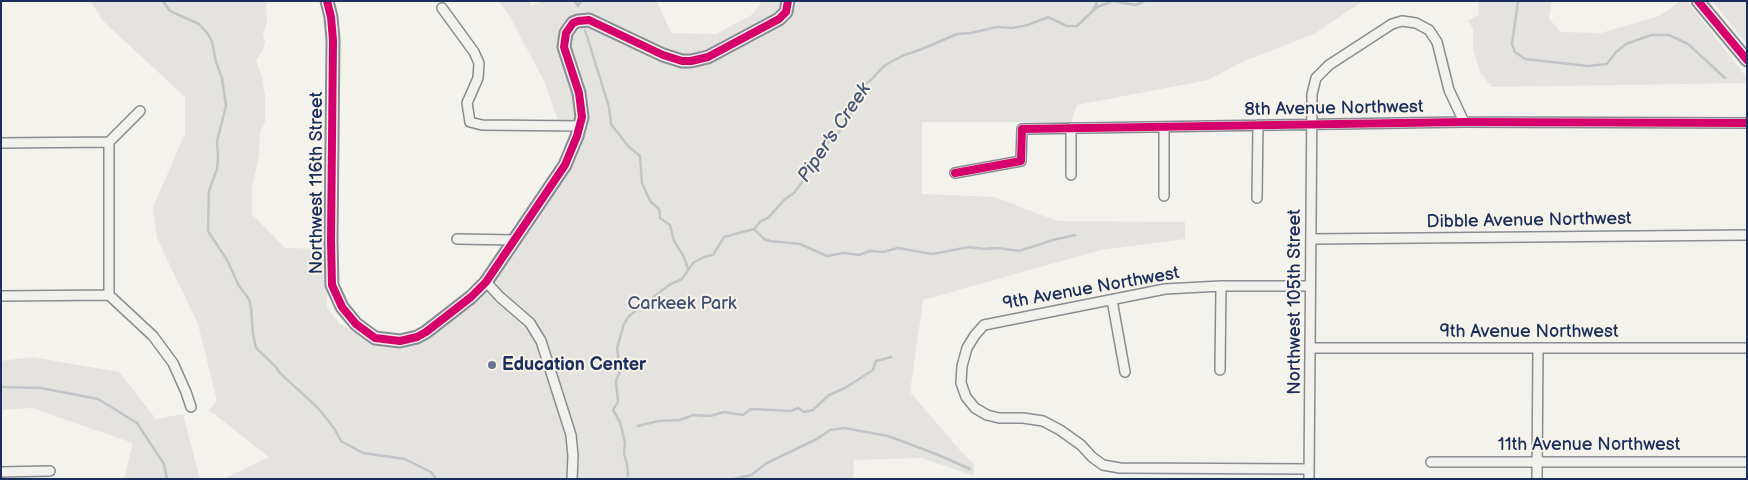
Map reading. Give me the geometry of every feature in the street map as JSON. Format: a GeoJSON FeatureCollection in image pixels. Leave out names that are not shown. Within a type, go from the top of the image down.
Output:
{"type":"FeatureCollection","features":[{"type":"Feature","properties":{"kind":"street","name":"Northwest 116th Street"},"geometry":{"type":"LineString","coordinates":[[327,1],[331,17],[333,40],[331,278],[338,300],[351,319],[375,338],[400,341],[426,332],[486,282],[559,174],[574,146],[581,126]]}},
{"type":"Feature","properties":{"kind":"street"},"geometry":{"type":"LineString","coordinates":[[442,8],[474,52],[480,64],[478,78],[468,103],[470,122],[482,125],[581,126],[581,98],[564,47],[566,34],[573,22],[589,20],[663,55],[682,61],[692,61],[708,57],[780,19],[786,12],[788,1]]}},
{"type":"Feature","properties":{"kind":"street"},"geometry":{"type":"LineString","coordinates":[[1698,1],[1747,60]]}},
{"type":"Feature","properties":{"kind":"street","name":"Northwest 105th Street"},"geometry":{"type":"LineString","coordinates":[[1309,479],[1313,88],[1316,78],[1321,71],[1392,24],[1406,21],[1416,23],[1423,26],[1435,37],[1449,90],[1464,122]]}},
{"type":"Feature","properties":{"kind":"street"},"geometry":{"type":"LineString","coordinates":[[1,143],[109,142],[140,111]]}},
{"type":"Feature","properties":{"kind":"street","name":"8th Avenue Northwest"},"geometry":{"type":"LineString","coordinates":[[955,172],[1021,161],[1022,129],[1464,122],[1747,123]]}},
{"type":"Feature","properties":{"kind":"street"},"geometry":{"type":"LineString","coordinates":[[1257,198],[1258,125]]}},
{"type":"Feature","properties":{"kind":"street"},"geometry":{"type":"LineString","coordinates":[[1164,127],[1164,196]]}},
{"type":"Feature","properties":{"kind":"street"},"geometry":{"type":"LineString","coordinates":[[1071,128],[1072,175]]}},
{"type":"Feature","properties":{"kind":"street"},"geometry":{"type":"LineString","coordinates":[[109,142],[109,295]]}},
{"type":"Feature","properties":{"kind":"street","name":"Dibble Avenue Northwest"},"geometry":{"type":"LineString","coordinates":[[1311,239],[1747,235]]}},
{"type":"Feature","properties":{"kind":"street"},"geometry":{"type":"LineString","coordinates":[[457,239],[515,240]]}},
{"type":"Feature","properties":{"kind":"street"},"geometry":{"type":"LineString","coordinates":[[486,282],[530,323],[541,342],[571,435],[573,456],[572,479]]}},
{"type":"Feature","properties":{"kind":"street"},"geometry":{"type":"LineString","coordinates":[[1220,370],[1221,286]]}},
{"type":"Feature","properties":{"kind":"street","name":"9th Avenue Northwest"},"geometry":{"type":"LineString","coordinates":[[1309,469],[1120,468],[1104,465],[1092,457],[1081,445],[1043,421],[1023,418],[999,418],[987,415],[975,408],[966,397],[961,383],[962,366],[967,348],[984,325],[1165,289],[1221,286],[1310,286]]}},
{"type":"Feature","properties":{"kind":"street"},"geometry":{"type":"LineString","coordinates":[[1,296],[109,295],[153,336],[173,363],[191,407]]}},
{"type":"Feature","properties":{"kind":"street"},"geometry":{"type":"LineString","coordinates":[[1112,300],[1125,372]]}},
{"type":"Feature","properties":{"kind":"street","name":"9th Avenue Northwest"},"geometry":{"type":"LineString","coordinates":[[1311,348],[1747,348]]}},
{"type":"Feature","properties":{"kind":"street"},"geometry":{"type":"LineString","coordinates":[[1537,479],[1538,348]]}},
{"type":"Feature","properties":{"kind":"street","name":"11th Avenue Northwest"},"geometry":{"type":"LineString","coordinates":[[1431,462],[1747,462]]}},
{"type":"Feature","properties":{"kind":"street"},"geometry":{"type":"LineString","coordinates":[[1,472],[50,470]]}},
{"type":"Feature","properties":{"kind":"shaded area","name":"Carkeek Park"},"geometry":{"type":"Polygon","coordinates":[[[90,1],[266,1],[267,22],[263,34],[265,42],[256,61],[262,76],[265,95],[265,122],[260,131],[259,155],[252,188],[252,214],[285,248],[327,249],[327,308],[339,323],[353,332],[383,340],[407,340],[471,297],[559,174],[581,126],[560,126],[544,81],[509,15],[499,1],[529,1],[531,6],[543,1],[657,1],[671,33],[716,34],[753,14],[762,1],[1363,1],[1314,34],[1244,61],[1208,80],[1077,105],[1071,122],[922,122],[922,194],[995,197],[1057,221],[1185,222],[1185,239],[1101,250],[923,300],[910,392],[974,464],[974,476],[922,458],[854,460],[853,479],[223,479],[269,457],[209,410],[217,401],[198,324],[157,238],[153,207],[185,134],[185,97],[104,22],[90,1]]]}},
{"type":"Feature","properties":{"kind":"shaded area"},"geometry":{"type":"Polygon","coordinates":[[[1477,1],[1552,1],[1549,18],[1560,32],[1601,33],[1659,16],[1681,1],[1687,1],[1747,78],[1747,83],[1491,87],[1480,71],[1473,49],[1473,28],[1468,21],[1478,15],[1479,4],[1477,1]]]}},
{"type":"Feature","properties":{"kind":"shaded area"},"geometry":{"type":"Polygon","coordinates":[[[1712,1],[1747,1],[1747,44],[1712,1]]]}},
{"type":"Feature","properties":{"kind":"shaded area"},"geometry":{"type":"Polygon","coordinates":[[[32,357],[119,372],[156,419],[183,414],[200,479],[124,479],[133,443],[32,408],[1,410],[1,361],[32,357]]]}},
{"type":"Feature","properties":{"kind":"waterway"},"geometry":{"type":"LineString","coordinates":[[163,1],[170,11],[199,24],[208,34],[222,78],[226,106],[217,141],[217,169],[209,191],[208,231],[227,260],[239,286],[249,299],[256,348],[318,408],[334,428],[341,441],[363,453],[405,459],[431,472],[436,479]]}},
{"type":"Feature","properties":{"kind":"waterway"},"geometry":{"type":"LineString","coordinates":[[575,1],[578,6],[581,1]]}},
{"type":"Feature","properties":{"kind":"waterway","name":"Piper's Creek"},"geometry":{"type":"LineString","coordinates":[[1094,9],[1097,1]]}},
{"type":"Feature","properties":{"kind":"waterway","name":"Piper's Creek"},"geometry":{"type":"LineString","coordinates":[[1113,1],[1135,5],[1145,1]]}},
{"type":"Feature","properties":{"kind":"waterway","name":"Piper's Creek"},"geometry":{"type":"LineString","coordinates":[[628,476],[624,454],[625,443],[620,422],[613,410],[618,402],[616,381],[620,371],[617,348],[624,324],[629,316],[669,285],[682,279],[693,263],[713,255],[724,237],[754,229],[794,193],[817,156],[825,145],[836,136],[849,117],[861,87],[889,63],[957,34],[997,27],[1012,28],[1028,25],[1048,17],[1067,26],[1077,26],[1097,7],[1113,1]]}},
{"type":"Feature","properties":{"kind":"waterway","name":"Piper's Creek"},"geometry":{"type":"LineString","coordinates":[[1518,1],[1512,44],[1515,52],[1525,59],[1588,66],[1607,64],[1616,52],[1626,44],[1651,35],[1669,35],[1688,44],[1725,78]]}},
{"type":"Feature","properties":{"kind":"waterway"},"geometry":{"type":"LineString","coordinates":[[585,30],[609,107],[611,124],[628,146],[640,156],[642,183],[650,201],[659,209],[660,218],[670,225],[674,241],[684,257],[688,269]]}},
{"type":"Feature","properties":{"kind":"waterway"},"geometry":{"type":"LineString","coordinates":[[754,229],[764,239],[800,244],[827,256],[844,253],[859,255],[870,251],[883,252],[898,248],[932,254],[969,247],[1019,251],[1075,235]]}},
{"type":"Feature","properties":{"kind":"waterway"},"geometry":{"type":"LineString","coordinates":[[638,426],[658,421],[680,420],[693,415],[710,416],[724,412],[743,415],[751,409],[791,411],[798,408],[804,412],[813,410],[829,395],[845,388],[873,370],[876,361],[891,357]]}},
{"type":"Feature","properties":{"kind":"waterway"},"geometry":{"type":"LineString","coordinates":[[1,387],[41,388],[98,399],[137,423],[164,464],[167,479]]}},
{"type":"Feature","properties":{"kind":"waterway"},"geometry":{"type":"LineString","coordinates":[[734,479],[751,475],[767,463],[817,439],[830,430],[844,428],[888,436],[970,469]]}},
{"type":"Feature","properties":{"kind":"cycle path"},"geometry":{"type":"LineString","coordinates":[[327,1],[331,17],[333,40],[332,285],[342,307],[356,324],[375,338],[400,341],[417,337],[426,332],[471,297],[486,282],[565,165],[577,136],[582,117],[579,93],[564,47],[566,33],[573,23],[589,20],[663,55],[682,61],[691,61],[708,57],[779,19],[786,12],[788,1]]}},
{"type":"Feature","properties":{"kind":"cycle path"},"geometry":{"type":"LineString","coordinates":[[1698,1],[1747,60]]}},
{"type":"Feature","properties":{"kind":"cycle path"},"geometry":{"type":"LineString","coordinates":[[955,173],[1021,161],[1022,129],[1464,122],[1747,123]]}},
{"type":"Feature","properties":{"kind":"place","name":"Education Center"},"geometry":{"type":"Point","coordinates":[492,365]}}]}
